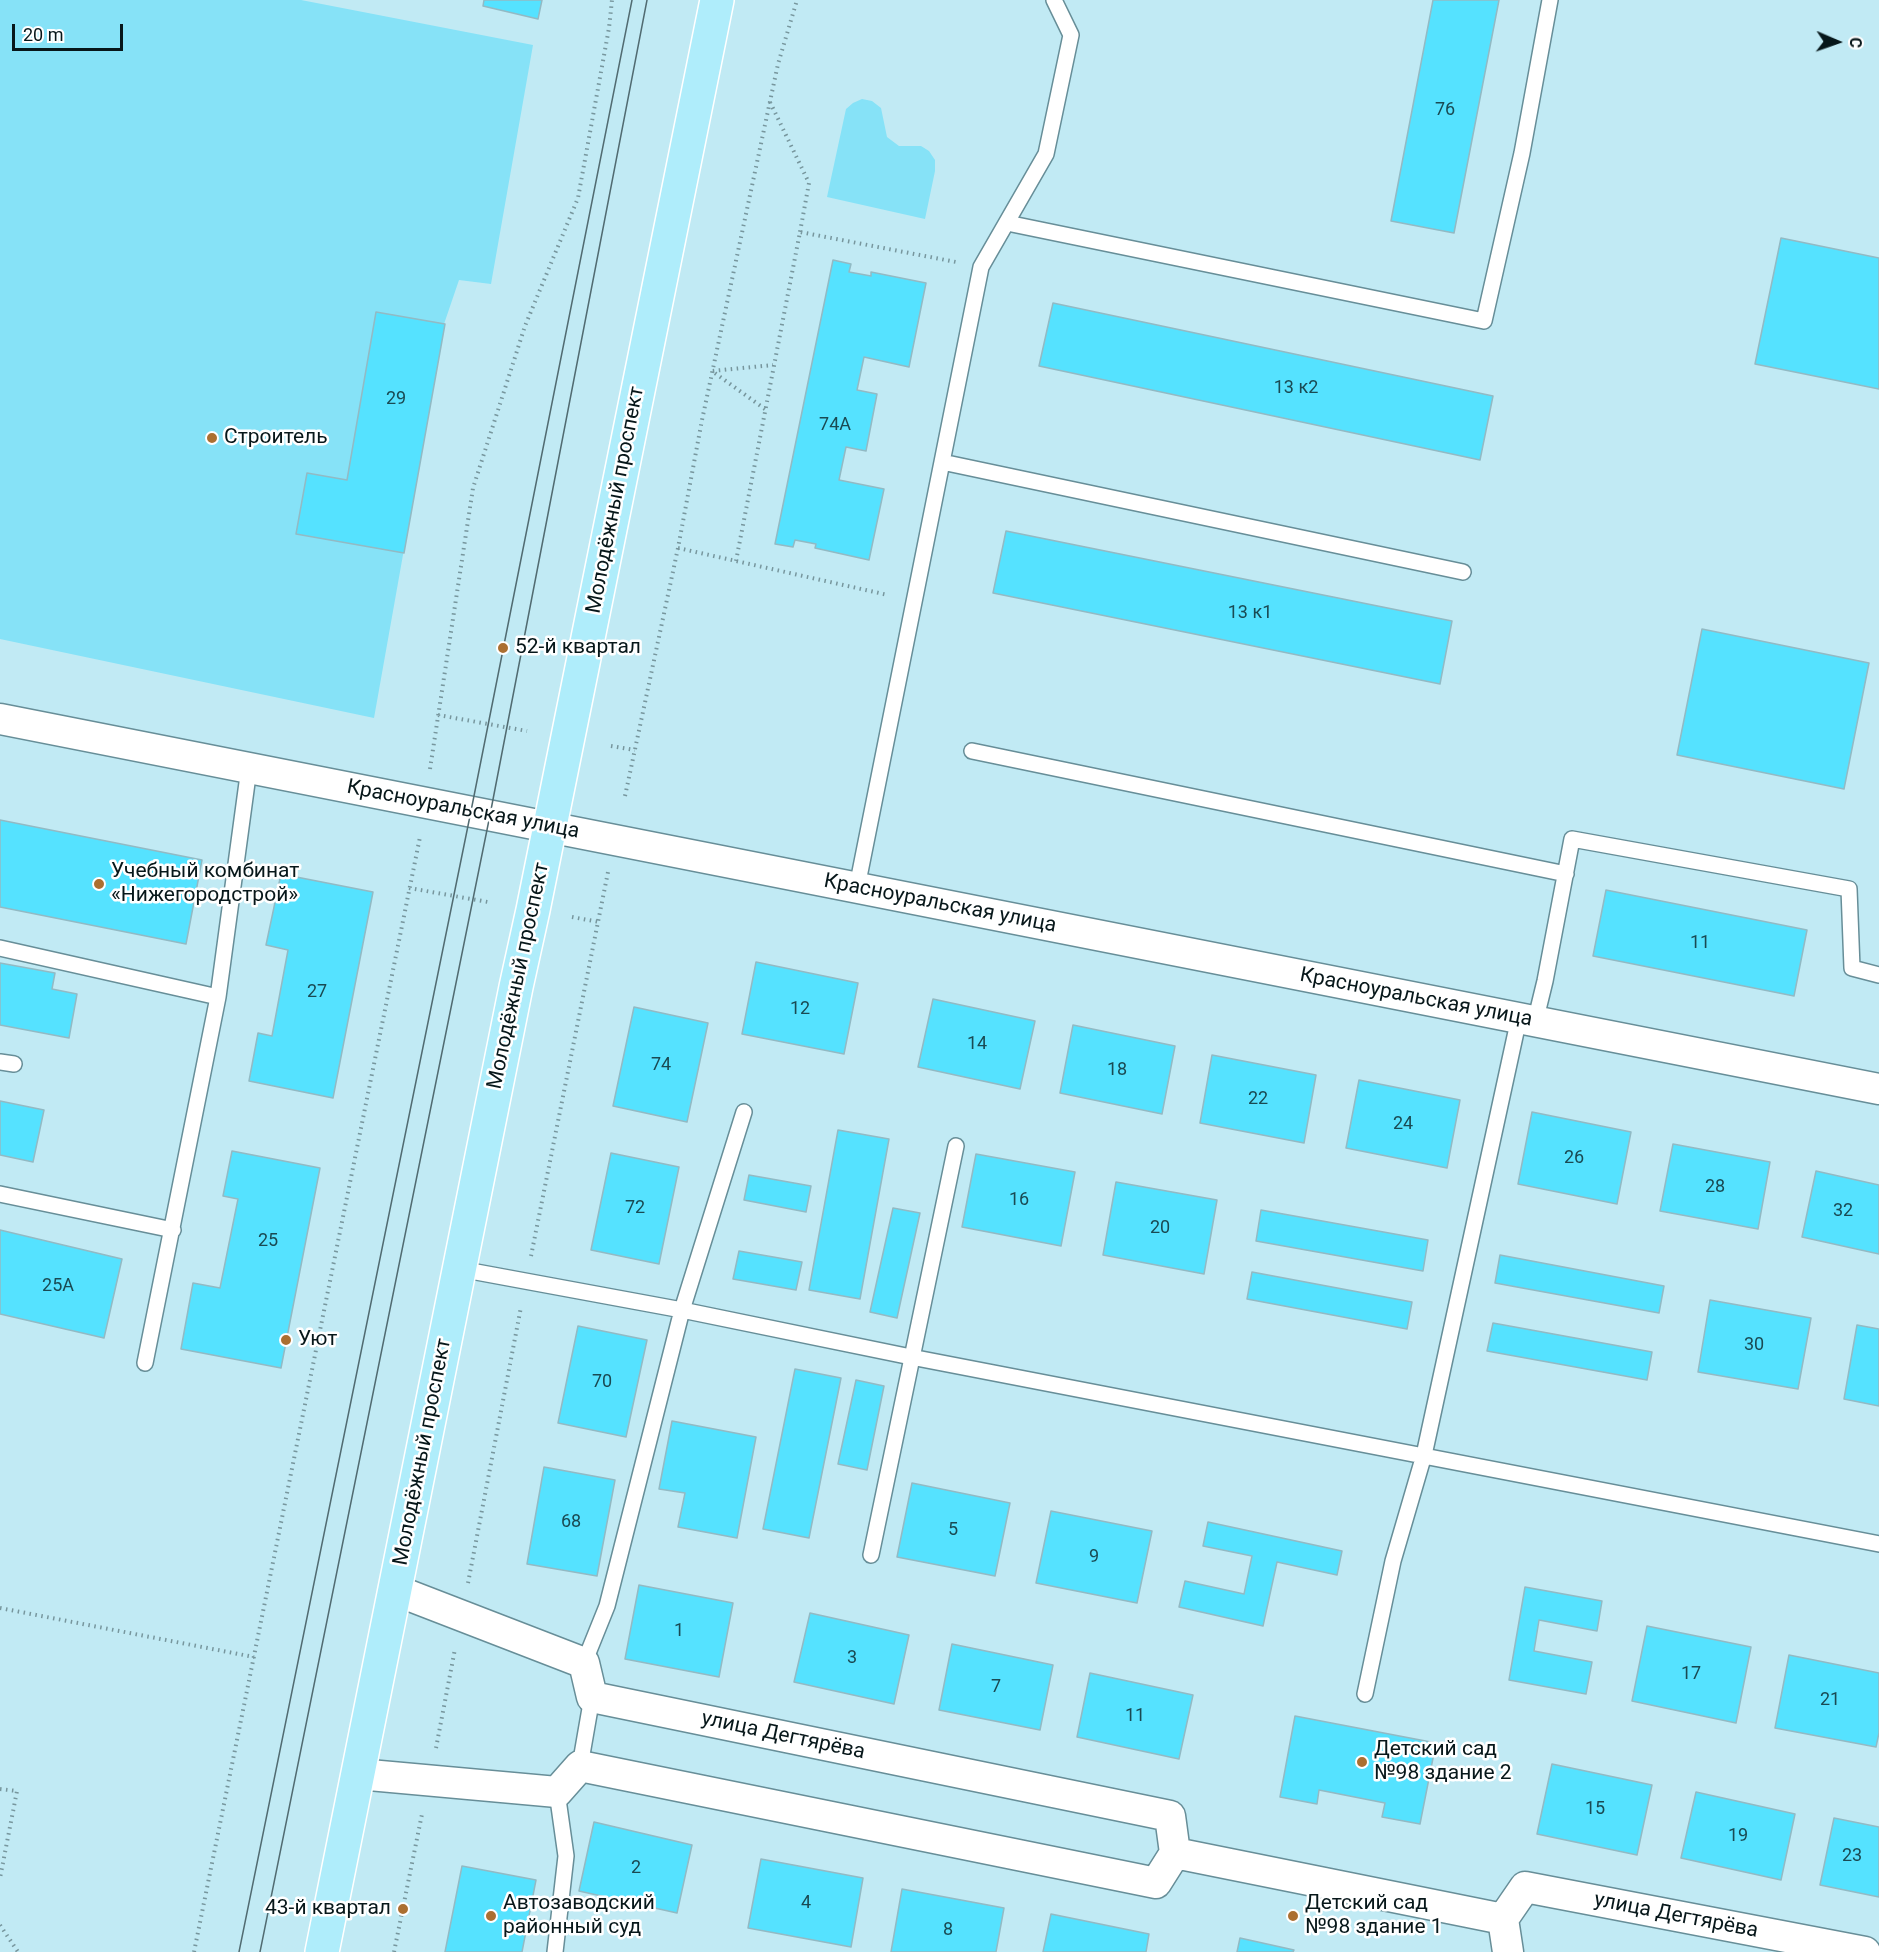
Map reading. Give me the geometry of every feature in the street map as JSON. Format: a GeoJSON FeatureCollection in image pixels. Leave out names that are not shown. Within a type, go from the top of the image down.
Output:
{"type":"FeatureCollection","features":[{"type":"Feature","properties":{"kind":"main road","name":"Молодёжный проспект"},"geometry":{"type":"LineString","coordinates":[[322,1952],[717,0]]}},
{"type":"Feature","properties":{"kind":"street","name":"Красноуральская улица"},"geometry":{"type":"LineString","coordinates":[[0,719],[1879,1089]]}},
{"type":"Feature","properties":{"kind":"street"},"geometry":{"type":"LineString","coordinates":[[395,1590],[584,1663],[592,1697]]}},
{"type":"Feature","properties":{"kind":"street","name":"улица Дегтярёва"},"geometry":{"type":"LineString","coordinates":[[592,1697],[1170,1816],[1175,1853]]}},
{"type":"Feature","properties":{"kind":"street"},"geometry":{"type":"LineString","coordinates":[[358,1773],[557,1792],[580,1766],[1156,1883],[1175,1853],[1503,1920],[1508,1952]]}},
{"type":"Feature","properties":{"kind":"street","name":"улица Дегтярёва"},"geometry":{"type":"LineString","coordinates":[[1503,1920],[1525,1887],[1865,1952]]}},
{"type":"Feature","properties":{"kind":"lane"},"geometry":{"type":"LineString","coordinates":[[857,887],[981,267],[1046,154],[1071,35],[1054,0]]}},
{"type":"Feature","properties":{"kind":"lane"},"geometry":{"type":"LineString","coordinates":[[1007,223],[1484,321],[1522,153],[1550,0]]}},
{"type":"Feature","properties":{"kind":"lane"},"geometry":{"type":"LineString","coordinates":[[942,462],[1463,572]]}},
{"type":"Feature","properties":{"kind":"lane"},"geometry":{"type":"LineString","coordinates":[[972,751],[1566,874]]}},
{"type":"Feature","properties":{"kind":"lane"},"geometry":{"type":"LineString","coordinates":[[145,1363],[218,997],[249,768]]}},
{"type":"Feature","properties":{"kind":"lane"},"geometry":{"type":"LineString","coordinates":[[1365,1694],[1393,1561],[1424,1455],[1527,1020],[1545,981],[1572,839],[1849,889],[1852,969],[1879,975]]}},
{"type":"Feature","properties":{"kind":"lane"},"geometry":{"type":"LineString","coordinates":[[0,948],[218,997]]}},
{"type":"Feature","properties":{"kind":"lane"},"geometry":{"type":"LineString","coordinates":[[584,1663],[607,1606],[682,1310],[744,1112]]}},
{"type":"Feature","properties":{"kind":"lane"},"geometry":{"type":"LineString","coordinates":[[871,1556],[956,1146]]}},
{"type":"Feature","properties":{"kind":"lane"},"geometry":{"type":"LineString","coordinates":[[0,1194],[173,1230]]}},
{"type":"Feature","properties":{"kind":"lane"},"geometry":{"type":"LineString","coordinates":[[460,1269],[682,1310],[1879,1544]]}},
{"type":"Feature","properties":{"kind":"lane"},"geometry":{"type":"LineString","coordinates":[[580,1766],[592,1697]]}},
{"type":"Feature","properties":{"kind":"lane"},"geometry":{"type":"LineString","coordinates":[[555,1952],[566,1856],[557,1792]]}},
{"type":"Feature","properties":{"kind":"path"},"geometry":{"type":"LineString","coordinates":[[430,772],[473,488],[525,326],[578,198],[612,0]]}},
{"type":"Feature","properties":{"kind":"path"},"geometry":{"type":"LineString","coordinates":[[625,796],[778,64],[797,0]]}},
{"type":"Feature","properties":{"kind":"path"},"geometry":{"type":"LineString","coordinates":[[736,561],[809,183],[770,102]]}},
{"type":"Feature","properties":{"kind":"path"},"geometry":{"type":"LineString","coordinates":[[800,232],[981,267]]}},
{"type":"Feature","properties":{"kind":"path"},"geometry":{"type":"LineString","coordinates":[[712,371],[773,365]]}},
{"type":"Feature","properties":{"kind":"path"},"geometry":{"type":"LineString","coordinates":[[712,371],[765,410]]}},
{"type":"Feature","properties":{"kind":"path"},"geometry":{"type":"LineString","coordinates":[[678,548],[914,601]]}},
{"type":"Feature","properties":{"kind":"path"},"geometry":{"type":"LineString","coordinates":[[438,715],[527,731]]}},
{"type":"Feature","properties":{"kind":"path"},"geometry":{"type":"LineString","coordinates":[[611,746],[635,750]]}},
{"type":"Feature","properties":{"kind":"path"},"geometry":{"type":"LineString","coordinates":[[194,1952],[421,827]]}},
{"type":"Feature","properties":{"kind":"path"},"geometry":{"type":"LineString","coordinates":[[394,1952],[610,863]]}},
{"type":"Feature","properties":{"kind":"path"},"geometry":{"type":"LineString","coordinates":[[409,888],[488,902]]}},
{"type":"Feature","properties":{"kind":"path"},"geometry":{"type":"LineString","coordinates":[[572,917],[598,922]]}},
{"type":"Feature","properties":{"kind":"path"},"geometry":{"type":"LineString","coordinates":[[0,1608],[254,1657]]}},
{"type":"Feature","properties":{"kind":"path"},"geometry":{"type":"LineString","coordinates":[[0,1790],[17,1791],[0,1878]]}},
{"type":"Feature","properties":{"kind":"path"},"geometry":{"type":"LineString","coordinates":[[0,1925],[18,1952]]}},
{"type":"Feature","properties":{"kind":"shaded area","name":"Строитель"},"geometry":{"type":"Polygon","coordinates":[[[0,0],[301,0],[533,45],[491,284],[459,280],[444,324],[374,718],[0,639],[0,0]]]}},
{"type":"Feature","properties":{"kind":"shaded area"},"geometry":{"type":"Polygon","coordinates":[[[862,99],[872,101],[881,108],[887,137],[899,146],[921,146],[929,151],[935,160],[935,171],[925,219],[827,197],[846,109],[862,99]]]}},
{"type":"Feature","properties":{"kind":"building"},"geometry":{"type":"Polygon","coordinates":[[[484,0],[542,0],[538,19],[483,6],[484,0]]]}},
{"type":"Feature","properties":{"kind":"building"},"geometry":{"type":"Polygon","coordinates":[[[1433,0],[1499,0],[1454,233],[1391,221],[1433,0]]]}},
{"type":"Feature","properties":{"kind":"building"},"geometry":{"type":"Polygon","coordinates":[[[1781,238],[1879,258],[1879,389],[1755,364],[1781,238]]]}},
{"type":"Feature","properties":{"kind":"building"},"geometry":{"type":"Polygon","coordinates":[[[833,260],[851,264],[849,272],[871,276],[871,272],[926,283],[909,367],[864,357],[857,390],[877,394],[866,451],[846,447],[839,480],[884,489],[869,560],[815,548],[816,544],[795,540],[793,547],[775,544],[833,260]]]}},
{"type":"Feature","properties":{"kind":"building"},"geometry":{"type":"Polygon","coordinates":[[[1053,303],[1493,396],[1480,460],[1039,366],[1053,303]]]}},
{"type":"Feature","properties":{"kind":"building"},"geometry":{"type":"Polygon","coordinates":[[[376,312],[445,324],[404,553],[296,534],[307,473],[347,480],[376,312]]]}},
{"type":"Feature","properties":{"kind":"building"},"geometry":{"type":"Polygon","coordinates":[[[1006,531],[1452,621],[1440,684],[993,593],[1006,531]]]}},
{"type":"Feature","properties":{"kind":"building"},"geometry":{"type":"Polygon","coordinates":[[[1702,629],[1869,663],[1844,789],[1677,755],[1702,629]]]}},
{"type":"Feature","properties":{"kind":"building","name":"Учебный комбинат «Нижегородстрой»"},"geometry":{"type":"Polygon","coordinates":[[[0,820],[202,860],[186,944],[0,907],[0,820]]]}},
{"type":"Feature","properties":{"kind":"building"},"geometry":{"type":"Polygon","coordinates":[[[281,874],[373,892],[333,1098],[249,1081],[258,1033],[272,1036],[288,950],[266,945],[281,874]]]}},
{"type":"Feature","properties":{"kind":"building"},"geometry":{"type":"Polygon","coordinates":[[[1606,890],[1807,930],[1794,996],[1593,956],[1606,890]]]}},
{"type":"Feature","properties":{"kind":"building"},"geometry":{"type":"Polygon","coordinates":[[[756,962],[858,983],[844,1054],[742,1034],[756,962]]]}},
{"type":"Feature","properties":{"kind":"building"},"geometry":{"type":"Polygon","coordinates":[[[0,963],[55,973],[52,989],[77,994],[69,1038],[0,1025],[0,963]]]}},
{"type":"Feature","properties":{"kind":"building"},"geometry":{"type":"Polygon","coordinates":[[[933,999],[1035,1021],[1020,1089],[918,1067],[933,999]]]}},
{"type":"Feature","properties":{"kind":"building"},"geometry":{"type":"Polygon","coordinates":[[[634,1007],[708,1023],[687,1122],[613,1106],[634,1007]]]}},
{"type":"Feature","properties":{"kind":"building"},"geometry":{"type":"Polygon","coordinates":[[[1073,1025],[1175,1046],[1162,1114],[1060,1093],[1073,1025]]]}},
{"type":"Feature","properties":{"kind":"building"},"geometry":{"type":"Polygon","coordinates":[[[1212,1055],[1316,1075],[1304,1143],[1200,1123],[1212,1055]]]}},
{"type":"Feature","properties":{"kind":"building"},"geometry":{"type":"Polygon","coordinates":[[[1359,1080],[1460,1100],[1447,1168],[1346,1148],[1359,1080]]]}},
{"type":"Feature","properties":{"kind":"building"},"geometry":{"type":"Polygon","coordinates":[[[0,1101],[44,1110],[33,1162],[0,1155],[0,1101]]]}},
{"type":"Feature","properties":{"kind":"building"},"geometry":{"type":"Polygon","coordinates":[[[1532,1112],[1631,1132],[1617,1204],[1518,1184],[1532,1112]]]}},
{"type":"Feature","properties":{"kind":"building"},"geometry":{"type":"Polygon","coordinates":[[[838,1130],[889,1139],[860,1299],[809,1290],[838,1130]]]}},
{"type":"Feature","properties":{"kind":"building"},"geometry":{"type":"Polygon","coordinates":[[[1673,1144],[1770,1162],[1758,1229],[1660,1211],[1673,1144]]]}},
{"type":"Feature","properties":{"kind":"building"},"geometry":{"type":"Polygon","coordinates":[[[232,1151],[320,1168],[281,1368],[181,1349],[193,1283],[220,1288],[238,1199],[223,1196],[232,1151]]]}},
{"type":"Feature","properties":{"kind":"building"},"geometry":{"type":"Polygon","coordinates":[[[611,1153],[679,1167],[659,1264],[591,1250],[611,1153]]]}},
{"type":"Feature","properties":{"kind":"building"},"geometry":{"type":"Polygon","coordinates":[[[976,1154],[1075,1172],[1061,1246],[962,1227],[976,1154]]]}},
{"type":"Feature","properties":{"kind":"building"},"geometry":{"type":"Polygon","coordinates":[[[1816,1171],[1879,1185],[1879,1254],[1802,1237],[1816,1171]]]}},
{"type":"Feature","properties":{"kind":"building"},"geometry":{"type":"Polygon","coordinates":[[[749,1175],[811,1186],[806,1212],[744,1200],[749,1175]]]}},
{"type":"Feature","properties":{"kind":"building"},"geometry":{"type":"Polygon","coordinates":[[[1116,1182],[1217,1200],[1204,1274],[1103,1255],[1116,1182]]]}},
{"type":"Feature","properties":{"kind":"building"},"geometry":{"type":"Polygon","coordinates":[[[893,1208],[920,1213],[897,1318],[870,1312],[893,1208]]]}},
{"type":"Feature","properties":{"kind":"building"},"geometry":{"type":"Polygon","coordinates":[[[1261,1210],[1428,1240],[1423,1271],[1256,1241],[1261,1210]]]}},
{"type":"Feature","properties":{"kind":"building"},"geometry":{"type":"Polygon","coordinates":[[[0,1230],[122,1259],[104,1338],[0,1314],[0,1230]]]}},
{"type":"Feature","properties":{"kind":"building"},"geometry":{"type":"Polygon","coordinates":[[[739,1251],[802,1262],[796,1290],[733,1279],[739,1251]]]}},
{"type":"Feature","properties":{"kind":"building"},"geometry":{"type":"Polygon","coordinates":[[[1500,1255],[1664,1286],[1659,1313],[1495,1283],[1500,1255]]]}},
{"type":"Feature","properties":{"kind":"building"},"geometry":{"type":"Polygon","coordinates":[[[1252,1272],[1412,1302],[1407,1329],[1247,1299],[1252,1272]]]}},
{"type":"Feature","properties":{"kind":"building"},"geometry":{"type":"Polygon","coordinates":[[[1710,1300],[1811,1318],[1798,1389],[1698,1372],[1710,1300]]]}},
{"type":"Feature","properties":{"kind":"building"},"geometry":{"type":"Polygon","coordinates":[[[1493,1323],[1652,1352],[1647,1380],[1487,1351],[1493,1323]]]}},
{"type":"Feature","properties":{"kind":"building"},"geometry":{"type":"Polygon","coordinates":[[[1857,1325],[1879,1329],[1879,1406],[1844,1399],[1857,1325]]]}},
{"type":"Feature","properties":{"kind":"building"},"geometry":{"type":"Polygon","coordinates":[[[578,1326],[647,1340],[626,1437],[558,1423],[578,1326]]]}},
{"type":"Feature","properties":{"kind":"building"},"geometry":{"type":"Polygon","coordinates":[[[795,1369],[841,1378],[809,1538],[763,1529],[795,1369]]]}},
{"type":"Feature","properties":{"kind":"building"},"geometry":{"type":"Polygon","coordinates":[[[856,1380],[884,1386],[867,1470],[838,1464],[856,1380]]]}},
{"type":"Feature","properties":{"kind":"building"},"geometry":{"type":"Polygon","coordinates":[[[672,1421],[756,1437],[737,1538],[678,1527],[685,1493],[659,1489],[672,1421]]]}},
{"type":"Feature","properties":{"kind":"building"},"geometry":{"type":"Polygon","coordinates":[[[544,1467],[615,1480],[597,1576],[527,1564],[544,1467]]]}},
{"type":"Feature","properties":{"kind":"building"},"geometry":{"type":"Polygon","coordinates":[[[912,1483],[1010,1503],[995,1576],[897,1557],[912,1483]]]}},
{"type":"Feature","properties":{"kind":"building"},"geometry":{"type":"Polygon","coordinates":[[[1051,1511],[1152,1531],[1137,1603],[1036,1583],[1051,1511]]]}},
{"type":"Feature","properties":{"kind":"building"},"geometry":{"type":"Polygon","coordinates":[[[1208,1522],[1342,1551],[1337,1575],[1277,1562],[1263,1626],[1179,1607],[1185,1581],[1244,1594],[1252,1556],[1203,1546],[1208,1522]]]}},
{"type":"Feature","properties":{"kind":"building"},"geometry":{"type":"Polygon","coordinates":[[[639,1585],[733,1603],[719,1677],[625,1659],[639,1585]]]}},
{"type":"Feature","properties":{"kind":"building"},"geometry":{"type":"Polygon","coordinates":[[[1525,1587],[1602,1601],[1597,1631],[1539,1620],[1534,1651],[1592,1662],[1586,1694],[1509,1680],[1525,1587]]]}},
{"type":"Feature","properties":{"kind":"building"},"geometry":{"type":"Polygon","coordinates":[[[810,1613],[909,1635],[894,1704],[794,1682],[810,1613]]]}},
{"type":"Feature","properties":{"kind":"building"},"geometry":{"type":"Polygon","coordinates":[[[1647,1626],[1751,1647],[1736,1723],[1632,1701],[1647,1626]]]}},
{"type":"Feature","properties":{"kind":"building"},"geometry":{"type":"Polygon","coordinates":[[[952,1644],[1053,1665],[1040,1730],[939,1710],[952,1644]]]}},
{"type":"Feature","properties":{"kind":"building"},"geometry":{"type":"Polygon","coordinates":[[[1789,1655],[1879,1673],[1879,1733],[1876,1747],[1775,1728],[1789,1655]]]}},
{"type":"Feature","properties":{"kind":"building"},"geometry":{"type":"Polygon","coordinates":[[[1090,1673],[1193,1695],[1179,1759],[1077,1737],[1090,1673]]]}},
{"type":"Feature","properties":{"kind":"building"},"geometry":{"type":"Polygon","coordinates":[[[1295,1716],[1436,1743],[1420,1824],[1382,1817],[1385,1803],[1319,1790],[1317,1804],[1280,1797],[1295,1716]]]}},
{"type":"Feature","properties":{"kind":"building"},"geometry":{"type":"Polygon","coordinates":[[[1552,1764],[1652,1785],[1637,1855],[1537,1834],[1552,1764]]]}},
{"type":"Feature","properties":{"kind":"building"},"geometry":{"type":"Polygon","coordinates":[[[1696,1792],[1795,1814],[1781,1880],[1681,1858],[1696,1792]]]}},
{"type":"Feature","properties":{"kind":"building"},"geometry":{"type":"Polygon","coordinates":[[[1834,1818],[1879,1827],[1879,1897],[1820,1885],[1834,1818]]]}},
{"type":"Feature","properties":{"kind":"building"},"geometry":{"type":"Polygon","coordinates":[[[594,1822],[692,1845],[677,1913],[579,1891],[594,1822]]]}},
{"type":"Feature","properties":{"kind":"building"},"geometry":{"type":"Polygon","coordinates":[[[761,1859],[863,1878],[851,1947],[748,1928],[761,1859]]]}},
{"type":"Feature","properties":{"kind":"building","name":"Автозаводский районный суд"},"geometry":{"type":"Polygon","coordinates":[[[462,1866],[536,1880],[522,1952],[445,1952],[462,1866]]]}},
{"type":"Feature","properties":{"kind":"building"},"geometry":{"type":"Polygon","coordinates":[[[902,1889],[1004,1908],[996,1952],[891,1952],[902,1889]]]}},
{"type":"Feature","properties":{"kind":"building"},"geometry":{"type":"Polygon","coordinates":[[[1051,1914],[1149,1934],[1146,1952],[1043,1952],[1051,1914]]]}},
{"type":"Feature","properties":{"kind":"building"},"geometry":{"type":"Polygon","coordinates":[[[1240,1938],[1294,1950],[1293,1952],[1237,1952],[1240,1938]]]}},
{"type":"Feature","properties":{"kind":"tram line"},"geometry":{"type":"LineString","coordinates":[[239,1952],[471,811],[632,0]]}},
{"type":"Feature","properties":{"kind":"tram line"},"geometry":{"type":"LineString","coordinates":[[260,1952],[490,815],[647,0]]}},
{"type":"Feature","properties":{"kind":"place","name":"Строитель"},"geometry":{"type":"Point","coordinates":[212,438]}},
{"type":"Feature","properties":{"kind":"place","name":"52-й квартал"},"geometry":{"type":"Point","coordinates":[503,648]}},
{"type":"Feature","properties":{"kind":"place","name":"Учебный комбинат «Нижегородстрой»"},"geometry":{"type":"Point","coordinates":[99,884]}},
{"type":"Feature","properties":{"kind":"place","name":"Уют"},"geometry":{"type":"Point","coordinates":[286,1340]}},
{"type":"Feature","properties":{"kind":"place","name":"Детский сад №98 здание 2"},"geometry":{"type":"Point","coordinates":[1362,1762]}},
{"type":"Feature","properties":{"kind":"place","name":"43-й квартал"},"geometry":{"type":"Point","coordinates":[403,1909]}},
{"type":"Feature","properties":{"kind":"place","name":"Автозаводский районный суд"},"geometry":{"type":"Point","coordinates":[491,1916]}},
{"type":"Feature","properties":{"kind":"place","name":"Детский сад №98 здание 1"},"geometry":{"type":"Point","coordinates":[1293,1916]}}]}
